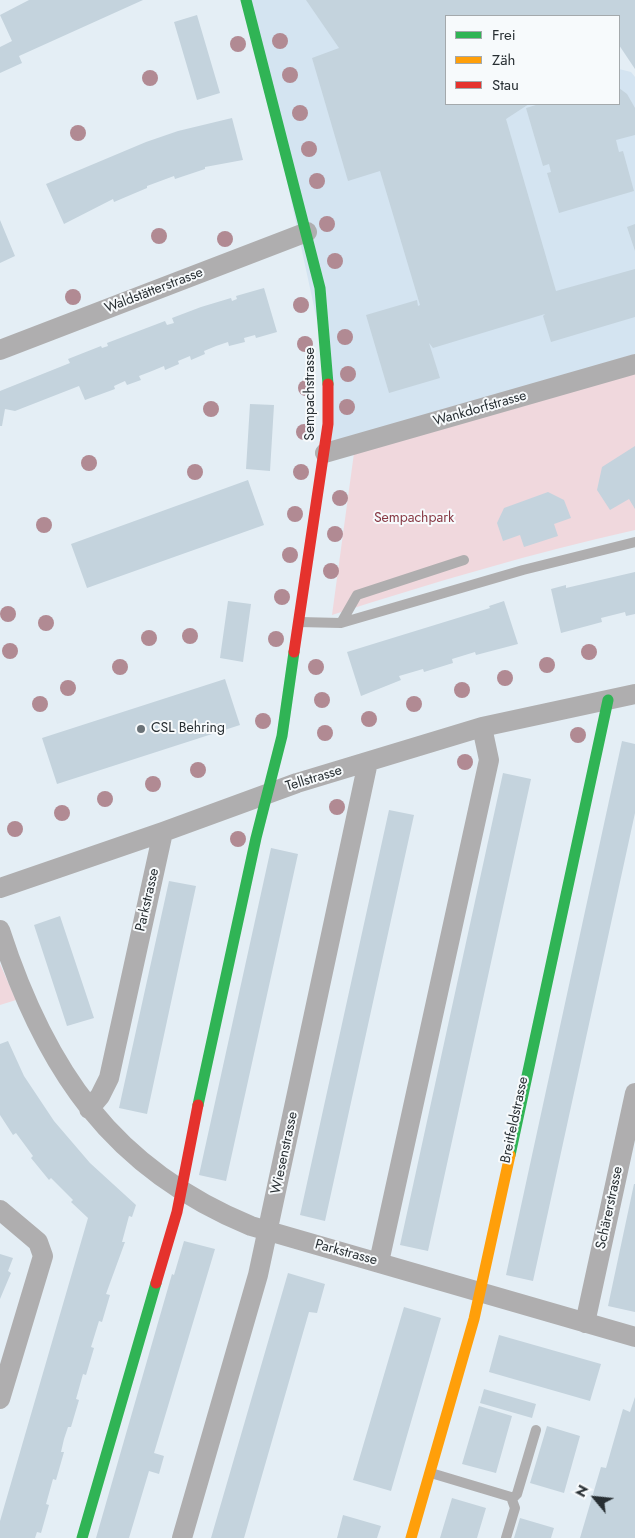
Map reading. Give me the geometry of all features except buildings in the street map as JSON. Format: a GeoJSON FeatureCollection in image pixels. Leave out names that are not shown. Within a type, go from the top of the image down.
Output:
{"type":"FeatureCollection","features":[{"type":"Feature","properties":{"kind":"street","name":"Sempachstrasse"},"geometry":{"type":"LineString","coordinates":[[246,0],[320,288],[328,380],[325,454],[282,736],[268,793]]}},
{"type":"Feature","properties":{"kind":"street","name":"Waldstätterstrasse"},"geometry":{"type":"LineString","coordinates":[[0,350],[307,232]]}},
{"type":"Feature","properties":{"kind":"street","name":"Wankdorfstrasse"},"geometry":{"type":"LineString","coordinates":[[325,454],[635,364]]}},
{"type":"Feature","properties":{"kind":"street","name":"Tellstrasse"},"geometry":{"type":"LineString","coordinates":[[0,888],[163,832],[268,793],[482,727],[635,694]]}},
{"type":"Feature","properties":{"kind":"street","name":"Breitfeldstrasse"},"geometry":{"type":"LineString","coordinates":[[411,1538],[474,1319],[608,700]]}},
{"type":"Feature","properties":{"kind":"street"},"geometry":{"type":"LineString","coordinates":[[379,1262],[489,760],[482,727]]}},
{"type":"Feature","properties":{"kind":"street","name":"Wiesenstrasse"},"geometry":{"type":"LineString","coordinates":[[182,1538],[258,1275],[368,762]]}},
{"type":"Feature","properties":{"kind":"street"},"geometry":{"type":"LineString","coordinates":[[82,1538],[177,1212],[180,1190],[268,793]]}},
{"type":"Feature","properties":{"kind":"street","name":"Parkstrasse"},"geometry":{"type":"LineString","coordinates":[[89,1110],[100,1096],[109,1078],[163,832]]}},
{"type":"Feature","properties":{"kind":"street","name":"Parkstrasse"},"geometry":{"type":"LineString","coordinates":[[0,930],[7,974],[63,1072],[89,1110],[114,1139],[180,1190],[228,1217],[268,1231],[635,1337]]}},
{"type":"Feature","properties":{"kind":"street","name":"Schärerstrasse"},"geometry":{"type":"LineString","coordinates":[[585,1323],[635,1093]]}},
{"type":"Feature","properties":{"kind":"street"},"geometry":{"type":"LineString","coordinates":[[0,1210],[38,1242],[43,1256],[0,1398]]}},
{"type":"Feature","properties":{"kind":"lane"},"geometry":{"type":"LineString","coordinates":[[298,622],[341,624],[523,570],[635,542]]}},
{"type":"Feature","properties":{"kind":"lane"},"geometry":{"type":"LineString","coordinates":[[341,624],[356,594],[464,560]]}},
{"type":"Feature","properties":{"kind":"lane"},"geometry":{"type":"LineString","coordinates":[[513,1498],[517,1494],[536,1430]]}},
{"type":"Feature","properties":{"kind":"lane"},"geometry":{"type":"LineString","coordinates":[[430,1473],[509,1495],[513,1498],[515,1508],[506,1538]]}},
{"type":"Feature","properties":{"kind":"shaded area"},"geometry":{"type":"Polygon","coordinates":[[[248,0],[336,0],[445,27],[445,105],[620,105],[620,69],[631,72],[635,77],[635,354],[330,446],[330,381],[248,0]]]}},
{"type":"Feature","properties":{"kind":"green space","name":"Sempachpark"},"geometry":{"type":"Polygon","coordinates":[[[635,372],[635,530],[558,548],[482,569],[332,615],[354,453],[635,372]]]}},
{"type":"Feature","properties":{"kind":"green space"},"geometry":{"type":"Polygon","coordinates":[[[0,964],[16,1000],[0,1005],[0,964]]]}},
{"type":"Feature","properties":{"kind":"traffic: fast"},"geometry":{"type":"LineString","coordinates":[[246,0],[320,288],[328,384]]}},
{"type":"Feature","properties":{"kind":"traffic: fast"},"geometry":{"type":"LineString","coordinates":[[198,1105],[256,838],[282,736],[294,652]]}},
{"type":"Feature","properties":{"kind":"traffic: fast"},"geometry":{"type":"LineString","coordinates":[[510,1155],[608,700]]}},
{"type":"Feature","properties":{"kind":"traffic: fast"},"geometry":{"type":"LineString","coordinates":[[82,1538],[156,1283]]}},
{"type":"Feature","properties":{"kind":"traffic: slow"},"geometry":{"type":"LineString","coordinates":[[411,1538],[474,1319],[510,1155]]}},
{"type":"Feature","properties":{"kind":"traffic: jam"},"geometry":{"type":"LineString","coordinates":[[294,652],[328,424],[328,384]]}},
{"type":"Feature","properties":{"kind":"traffic: jam"},"geometry":{"type":"LineString","coordinates":[[156,1283],[177,1212],[198,1105]]}},
{"type":"Feature","properties":{"kind":"place","name":"CSL Behring"},"geometry":{"type":"Point","coordinates":[141,729]}}]}
